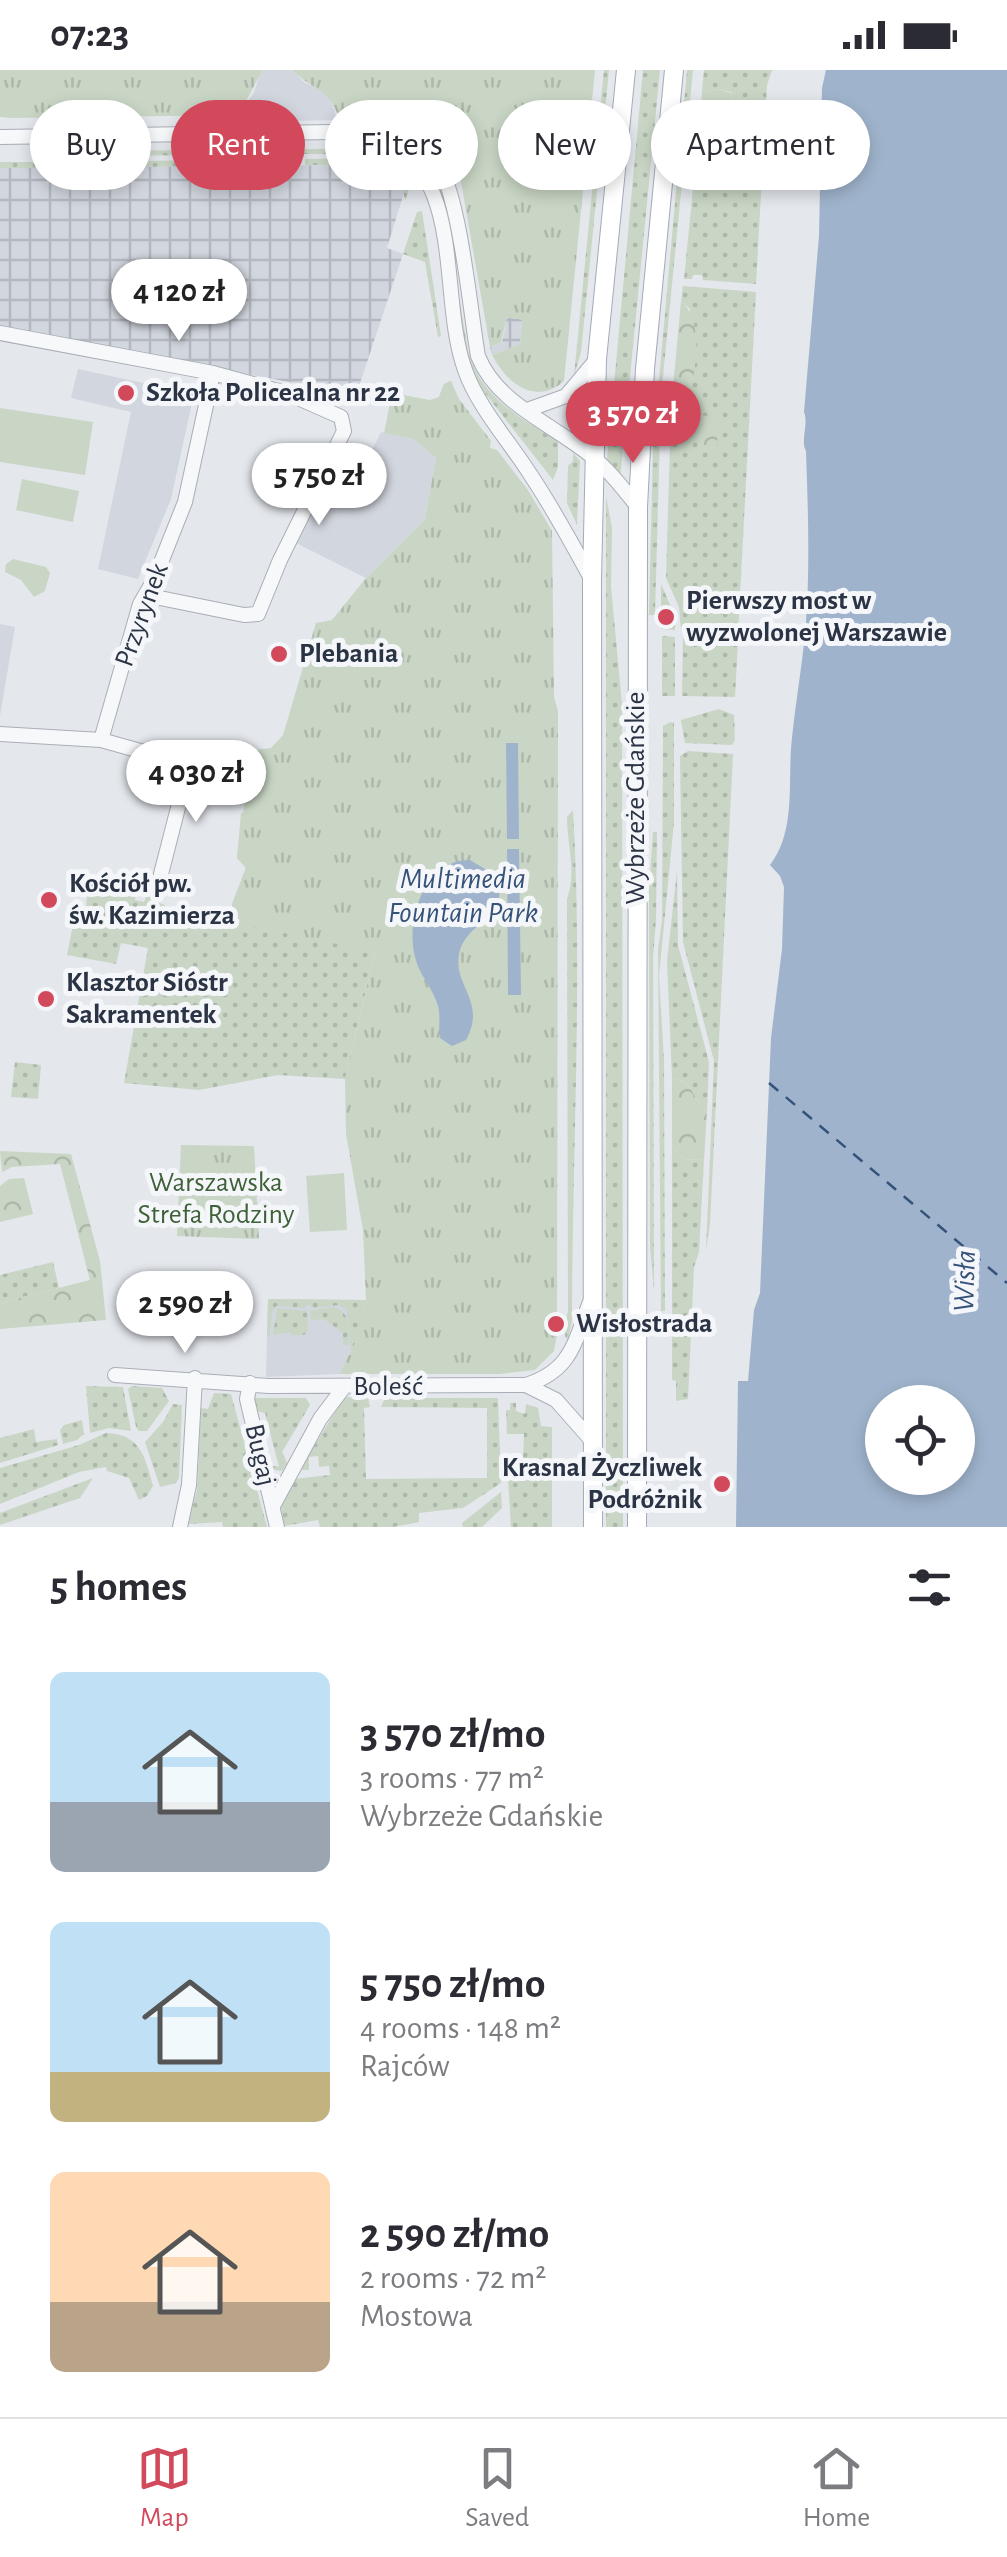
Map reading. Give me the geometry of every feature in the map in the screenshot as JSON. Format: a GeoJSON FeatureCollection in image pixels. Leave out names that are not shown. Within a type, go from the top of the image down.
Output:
{"type":"FeatureCollection","features":[{"type":"Feature","properties":{"kind":"main road","name":"Wybrzeże Gdańskie"},"geometry":{"type":"LineString","coordinates":[[593,1527],[594,458],[597,359],[626,70]]}},
{"type":"Feature","properties":{"kind":"main road","name":"Wybrzeże Gdańskie"},"geometry":{"type":"LineString","coordinates":[[637,1527],[638,507],[645,369],[674,70]]}},
{"type":"Feature","properties":{"kind":"street"},"geometry":{"type":"LineString","coordinates":[[0,137],[325,134]]}},
{"type":"Feature","properties":{"kind":"street"},"geometry":{"type":"LineString","coordinates":[[431,190],[438,210],[464,369],[555,511],[592,580]]}},
{"type":"Feature","properties":{"kind":"street"},"geometry":{"type":"LineString","coordinates":[[450,190],[478,356],[492,383],[594,458],[638,507]]}},
{"type":"Feature","properties":{"kind":"street"},"geometry":{"type":"LineString","coordinates":[[0,332],[212,373],[290,394],[343,421],[258,614],[244,615],[145,595]]}},
{"type":"Feature","properties":{"kind":"street"},"geometry":{"type":"LineString","coordinates":[[527,410],[566,396],[597,359]]}},
{"type":"Feature","properties":{"kind":"street","name":"Przyrynek"},"geometry":{"type":"LineString","coordinates":[[101,740],[132,627],[185,502],[212,373]]}},
{"type":"Feature","properties":{"kind":"street"},"geometry":{"type":"LineString","coordinates":[[0,734],[101,740],[233,777]]}},
{"type":"Feature","properties":{"kind":"street"},"geometry":{"type":"LineString","coordinates":[[162,874],[189,765]]}},
{"type":"Feature","properties":{"kind":"street"},"geometry":{"type":"LineString","coordinates":[[526,1384],[546,1378],[569,1357],[592,1296]]}},
{"type":"Feature","properties":{"kind":"street","name":"Boleść"},"geometry":{"type":"LineString","coordinates":[[115,1375],[344,1387],[526,1384]]}},
{"type":"Feature","properties":{"kind":"street"},"geometry":{"type":"LineString","coordinates":[[180,1527],[189,1486],[195,1378]]}},
{"type":"Feature","properties":{"kind":"street","name":"Bugaj"},"geometry":{"type":"LineString","coordinates":[[250,1384],[247,1399],[278,1527]]}},
{"type":"Feature","properties":{"kind":"street"},"geometry":{"type":"LineString","coordinates":[[526,1384],[556,1400],[593,1442]]}},
{"type":"Feature","properties":{"kind":"street"},"geometry":{"type":"LineString","coordinates":[[272,1507],[320,1419],[344,1387]]}},
{"type":"Feature","properties":{"kind":"shaded area"},"geometry":{"type":"Polygon","coordinates":[[[261,70],[292,70],[331,100],[325,100],[325,120],[305,121],[305,100],[249,100],[261,70]]]}},
{"type":"Feature","properties":{"kind":"shaded area"},"geometry":{"type":"Polygon","coordinates":[[[305,165],[325,165],[325,190],[403,190],[387,248],[403,254],[359,386],[345,393],[0,326],[0,168],[30,168],[30,190],[151,190],[151,167],[171,167],[171,190],[305,190],[305,165]]]}},
{"type":"Feature","properties":{"kind":"shaded area"},"geometry":{"type":"Polygon","coordinates":[[[507,317],[522,319],[520,344],[492,355],[490,347],[502,342],[507,317]]]}},
{"type":"Feature","properties":{"kind":"shaded area"},"geometry":{"type":"Polygon","coordinates":[[[78,369],[194,394],[171,499],[138,579],[98,569],[131,412],[71,398],[78,369]]]}},
{"type":"Feature","properties":{"kind":"shaded area"},"geometry":{"type":"Polygon","coordinates":[[[381,432],[413,439],[436,458],[425,519],[366,578],[296,543],[345,444],[369,456],[381,432]]]}},
{"type":"Feature","properties":{"kind":"shaded area"},"geometry":{"type":"Polygon","coordinates":[[[0,624],[15,627],[0,716],[0,624]]]}},
{"type":"Feature","properties":{"kind":"shaded area"},"geometry":{"type":"Polygon","coordinates":[[[268,1299],[366,1300],[359,1336],[339,1374],[266,1377],[268,1299]]]}},
{"type":"Feature","properties":{"kind":"green space"},"geometry":{"type":"Polygon","coordinates":[[[0,70],[262,70],[247,100],[171,100],[171,116],[151,116],[151,100],[30,100],[30,118],[0,117],[0,70]]]}},
{"type":"Feature","properties":{"kind":"green space"},"geometry":{"type":"Polygon","coordinates":[[[292,70],[595,70],[592,100],[498,100],[498,190],[583,190],[564,381],[543,392],[523,388],[506,375],[492,355],[520,344],[522,320],[507,317],[501,342],[490,347],[462,190],[478,190],[478,100],[329,100],[292,70]]]}},
{"type":"Feature","properties":{"kind":"green space"},"geometry":{"type":"Polygon","coordinates":[[[604,70],[609,70],[606,100],[601,100],[604,70]]]}},
{"type":"Feature","properties":{"kind":"green space"},"geometry":{"type":"Polygon","coordinates":[[[643,70],[660,70],[657,100],[651,100],[651,162],[620,479],[607,461],[643,70]]]}},
{"type":"Feature","properties":{"kind":"green space"},"geometry":{"type":"Polygon","coordinates":[[[687,70],[693,70],[690,100],[684,100],[687,70]]]}},
{"type":"Feature","properties":{"kind":"green space"},"geometry":{"type":"Polygon","coordinates":[[[704,70],[772,70],[766,100],[733,100],[731,92],[719,89],[702,92],[704,70]]]}},
{"type":"Feature","properties":{"kind":"green space"},"geometry":{"type":"Polygon","coordinates":[[[719,89],[731,93],[733,100],[701,100],[702,92],[719,89]]]}},
{"type":"Feature","properties":{"kind":"green space"},"geometry":{"type":"Polygon","coordinates":[[[305,149],[325,149],[325,154],[305,154],[305,149]]]}},
{"type":"Feature","properties":{"kind":"green space"},"geometry":{"type":"Polygon","coordinates":[[[151,150],[171,150],[171,155],[151,155],[151,150]]]}},
{"type":"Feature","properties":{"kind":"green space"},"geometry":{"type":"Polygon","coordinates":[[[305,159],[325,159],[325,165],[305,165],[305,159]]]}},
{"type":"Feature","properties":{"kind":"green space"},"geometry":{"type":"Polygon","coordinates":[[[151,161],[171,161],[171,167],[151,167],[151,161]]]}},
{"type":"Feature","properties":{"kind":"green space"},"geometry":{"type":"Polygon","coordinates":[[[0,162],[30,162],[30,168],[0,168],[0,162]]]}},
{"type":"Feature","properties":{"kind":"green space"},"geometry":{"type":"Polygon","coordinates":[[[439,190],[474,367],[482,382],[504,405],[558,442],[558,467],[553,480],[477,383],[467,360],[439,190]]]}},
{"type":"Feature","properties":{"kind":"green space"},"geometry":{"type":"Polygon","coordinates":[[[592,190],[597,190],[581,352],[574,376],[592,190]]]}},
{"type":"Feature","properties":{"kind":"green space"},"geometry":{"type":"Polygon","coordinates":[[[676,190],[681,190],[661,397],[655,615],[649,615],[653,446],[676,190]]]}},
{"type":"Feature","properties":{"kind":"green space"},"geometry":{"type":"Polygon","coordinates":[[[693,190],[761,190],[756,284],[703,280],[702,275],[684,279],[693,190]]]}},
{"type":"Feature","properties":{"kind":"green space"},"geometry":{"type":"Polygon","coordinates":[[[422,211],[441,336],[438,337],[425,262],[403,254],[417,212],[422,211]]]}},
{"type":"Feature","properties":{"kind":"green space"},"geometry":{"type":"Polygon","coordinates":[[[683,286],[756,292],[738,634],[715,632],[712,623],[701,623],[700,631],[681,630],[679,607],[666,578],[671,410],[685,408],[690,309],[681,301],[683,286]]]}},
{"type":"Feature","properties":{"kind":"green space"},"geometry":{"type":"Polygon","coordinates":[[[681,301],[694,322],[695,368],[685,408],[671,410],[681,301]]]}},
{"type":"Feature","properties":{"kind":"green space"},"geometry":{"type":"Polygon","coordinates":[[[451,381],[456,404],[390,406],[359,400],[354,404],[318,393],[315,399],[302,393],[305,385],[345,393],[355,385],[429,401],[439,397],[444,384],[451,381]]]}},
{"type":"Feature","properties":{"kind":"green space"},"geometry":{"type":"Polygon","coordinates":[[[451,381],[459,399],[491,441],[490,448],[497,450],[528,490],[552,531],[554,697],[558,711],[557,1334],[554,1351],[535,1370],[500,1374],[339,1374],[359,1336],[366,1300],[363,1230],[346,1134],[345,1079],[375,952],[232,922],[232,904],[246,868],[237,858],[246,793],[237,790],[245,761],[252,761],[254,750],[271,748],[283,735],[316,623],[332,620],[366,578],[425,519],[436,458],[413,439],[384,433],[392,393],[430,400],[439,397],[444,384],[451,381]]]}},
{"type":"Feature","properties":{"kind":"green space"},"geometry":{"type":"Polygon","coordinates":[[[0,408],[93,422],[85,475],[0,462],[0,408]]]}},
{"type":"Feature","properties":{"kind":"green space"},"geometry":{"type":"Polygon","coordinates":[[[701,415],[712,417],[718,424],[717,455],[710,455],[695,437],[701,415]]]}},
{"type":"Feature","properties":{"kind":"green space"},"geometry":{"type":"Polygon","coordinates":[[[573,453],[580,461],[577,525],[567,503],[568,466],[573,453]]]}},
{"type":"Feature","properties":{"kind":"green space"},"geometry":{"type":"Polygon","coordinates":[[[22,479],[79,491],[73,522],[16,510],[22,479]]]}},
{"type":"Feature","properties":{"kind":"green space"},"geometry":{"type":"Polygon","coordinates":[[[606,496],[612,528],[611,587],[622,704],[623,1527],[606,1527],[606,496]]]}},
{"type":"Feature","properties":{"kind":"green space"},"geometry":{"type":"Polygon","coordinates":[[[13,559],[46,567],[50,573],[45,591],[34,597],[21,580],[5,572],[6,564],[13,559]]]}},
{"type":"Feature","properties":{"kind":"green space"},"geometry":{"type":"Polygon","coordinates":[[[661,584],[674,614],[675,630],[661,629],[661,584]]]}},
{"type":"Feature","properties":{"kind":"green space"},"geometry":{"type":"Polygon","coordinates":[[[662,636],[675,637],[675,696],[662,696],[662,636]]]}},
{"type":"Feature","properties":{"kind":"green space"},"geometry":{"type":"Polygon","coordinates":[[[683,637],[738,640],[735,697],[682,696],[683,637]]]}},
{"type":"Feature","properties":{"kind":"green space"},"geometry":{"type":"Polygon","coordinates":[[[719,709],[734,715],[732,745],[685,743],[681,720],[719,709]]]}},
{"type":"Feature","properties":{"kind":"green space"},"geometry":{"type":"Polygon","coordinates":[[[674,723],[674,822],[659,976],[664,1060],[665,1311],[661,1311],[658,950],[662,920],[663,726],[674,723]]]}},
{"type":"Feature","properties":{"kind":"green space"},"geometry":{"type":"Polygon","coordinates":[[[688,751],[733,754],[706,1251],[714,1061],[683,942],[680,756],[688,751]]]}},
{"type":"Feature","properties":{"kind":"green space"},"geometry":{"type":"Polygon","coordinates":[[[573,810],[577,1001],[572,1321],[568,1341],[567,899],[571,868],[567,817],[573,810]]]}},
{"type":"Feature","properties":{"kind":"green space"},"geometry":{"type":"Polygon","coordinates":[[[303,811],[375,952],[345,1079],[278,1075],[199,1090],[124,1083],[148,948],[121,943],[116,964],[67,955],[75,914],[85,916],[89,878],[137,887],[135,900],[144,902],[149,889],[151,899],[171,908],[170,913],[195,915],[199,921],[201,916],[232,922],[232,904],[246,868],[237,858],[241,813],[303,811]],[[318,893],[258,927],[339,944],[318,893]]]}},
{"type":"Feature","properties":{"kind":"green space"},"geometry":{"type":"Polygon","coordinates":[[[653,832],[657,832],[653,958],[654,1291],[650,1246],[649,889],[653,832]]]}},
{"type":"Feature","properties":{"kind":"green space"},"geometry":{"type":"Polygon","coordinates":[[[677,871],[678,945],[709,1062],[707,1111],[689,1086],[672,1079],[667,961],[677,871]]]}},
{"type":"Feature","properties":{"kind":"green space"},"geometry":{"type":"Polygon","coordinates":[[[15,1062],[41,1065],[38,1099],[11,1097],[15,1062]]]}},
{"type":"Feature","properties":{"kind":"green space"},"geometry":{"type":"Polygon","coordinates":[[[672,1079],[689,1086],[707,1111],[704,1160],[683,1159],[672,1145],[672,1079]]]}},
{"type":"Feature","properties":{"kind":"green space","name":"Warszawska Strefa Rodziny"},"geometry":{"type":"Polygon","coordinates":[[[181,1145],[254,1146],[259,1239],[177,1236],[181,1145]]]}},
{"type":"Feature","properties":{"kind":"green space"},"geometry":{"type":"Polygon","coordinates":[[[672,1145],[683,1159],[704,1160],[688,1399],[676,1401],[676,1381],[672,1380],[672,1145]]]}},
{"type":"Feature","properties":{"kind":"green space"},"geometry":{"type":"Polygon","coordinates":[[[0,1151],[71,1154],[100,1261],[106,1320],[0,1329],[0,1303],[90,1280],[60,1164],[12,1167],[2,1172],[0,1151]]]}},
{"type":"Feature","properties":{"kind":"green space"},"geometry":{"type":"Polygon","coordinates":[[[344,1173],[347,1230],[310,1232],[306,1176],[344,1173]]]}},
{"type":"Feature","properties":{"kind":"green space"},"geometry":{"type":"Polygon","coordinates":[[[24,1178],[33,1214],[0,1222],[0,1186],[9,1179],[24,1178]]]}},
{"type":"Feature","properties":{"kind":"green space"},"geometry":{"type":"Polygon","coordinates":[[[53,1262],[59,1288],[0,1303],[0,1275],[53,1262]]]}},
{"type":"Feature","properties":{"kind":"green space"},"geometry":{"type":"Polygon","coordinates":[[[268,1299],[366,1300],[359,1336],[351,1351],[347,1310],[339,1305],[313,1308],[308,1304],[305,1308],[276,1306],[267,1335],[268,1299]]]}},
{"type":"Feature","properties":{"kind":"green space"},"geometry":{"type":"Polygon","coordinates":[[[332,1307],[346,1317],[349,1345],[343,1345],[343,1333],[324,1319],[311,1320],[310,1311],[332,1307]]]}},
{"type":"Feature","properties":{"kind":"green space"},"geometry":{"type":"Polygon","coordinates":[[[277,1308],[307,1311],[308,1331],[304,1335],[273,1335],[277,1308]]]}},
{"type":"Feature","properties":{"kind":"green space"},"geometry":{"type":"Polygon","coordinates":[[[86,1386],[123,1387],[131,1431],[109,1428],[90,1433],[86,1386]]]}},
{"type":"Feature","properties":{"kind":"green space"},"geometry":{"type":"Polygon","coordinates":[[[162,1388],[169,1401],[147,1431],[136,1427],[128,1389],[162,1388]]]}},
{"type":"Feature","properties":{"kind":"green space"},"geometry":{"type":"Polygon","coordinates":[[[214,1393],[231,1394],[267,1527],[223,1527],[222,1522],[188,1524],[197,1490],[201,1408],[208,1409],[214,1393]]]}},
{"type":"Feature","properties":{"kind":"green space"},"geometry":{"type":"Polygon","coordinates":[[[344,1397],[368,1398],[370,1407],[364,1408],[366,1479],[487,1478],[487,1408],[381,1407],[385,1398],[498,1398],[501,1483],[463,1508],[419,1513],[419,1522],[393,1527],[320,1527],[318,1520],[284,1526],[281,1506],[294,1479],[330,1475],[329,1466],[319,1467],[318,1456],[309,1457],[309,1470],[300,1470],[344,1397]]]}},
{"type":"Feature","properties":{"kind":"green space"},"geometry":{"type":"Polygon","coordinates":[[[255,1398],[306,1398],[310,1405],[282,1452],[287,1463],[282,1471],[269,1469],[268,1465],[279,1467],[265,1413],[253,1410],[255,1398]]]}},
{"type":"Feature","properties":{"kind":"green space"},"geometry":{"type":"Polygon","coordinates":[[[510,1403],[516,1403],[516,1411],[525,1414],[526,1404],[538,1408],[541,1426],[552,1427],[552,1527],[511,1527],[507,1464],[523,1460],[524,1434],[507,1434],[506,1410],[510,1410],[510,1403]]]}},
{"type":"Feature","properties":{"kind":"green space"},"geometry":{"type":"Polygon","coordinates":[[[173,1404],[182,1405],[179,1478],[176,1483],[160,1487],[145,1442],[173,1404]]]}},
{"type":"Feature","properties":{"kind":"green space"},"geometry":{"type":"Polygon","coordinates":[[[82,1420],[84,1434],[63,1444],[60,1430],[82,1420]]]}},
{"type":"Feature","properties":{"kind":"green space"},"geometry":{"type":"Polygon","coordinates":[[[34,1429],[36,1442],[57,1439],[58,1445],[0,1463],[0,1438],[34,1429]]]}},
{"type":"Feature","properties":{"kind":"green space"},"geometry":{"type":"Polygon","coordinates":[[[106,1433],[127,1437],[139,1449],[153,1486],[147,1496],[139,1500],[129,1478],[107,1471],[106,1467],[79,1472],[0,1504],[0,1468],[106,1433]]]}},
{"type":"Feature","properties":{"kind":"green space"},"geometry":{"type":"Polygon","coordinates":[[[93,1478],[80,1498],[0,1525],[0,1513],[93,1478]]]}},
{"type":"Feature","properties":{"kind":"green space"},"geometry":{"type":"Polygon","coordinates":[[[501,1492],[502,1508],[482,1527],[463,1527],[462,1523],[501,1492]]]}},
{"type":"Feature","properties":{"kind":"water","name":"Wisła"},"geometry":{"type":"Polygon","coordinates":[[[826,70],[1007,70],[1007,1527],[736,1527],[738,1381],[748,1381],[754,1310],[760,1293],[771,1038],[782,949],[784,887],[770,865],[788,821],[792,738],[806,622],[804,412],[820,190],[870,190],[870,100],[822,100],[826,70]]]}},
{"type":"Feature","properties":{"kind":"water"},"geometry":{"type":"Polygon","coordinates":[[[506,743],[518,743],[519,839],[507,839],[506,743]]]}},
{"type":"Feature","properties":{"kind":"water"},"geometry":{"type":"Polygon","coordinates":[[[507,849],[519,849],[521,995],[508,995],[507,849]]]}},
{"type":"Feature","properties":{"kind":"water","name":"Multimedia Fountain Park"},"geometry":{"type":"Polygon","coordinates":[[[470,860],[490,872],[499,898],[460,950],[458,962],[471,1003],[472,1026],[466,1040],[452,1046],[440,1038],[438,1006],[417,964],[413,926],[416,909],[430,880],[454,862],[470,860]]]}},
{"type":"Feature","properties":{"kind":"ferry route"},"geometry":{"type":"LineString","coordinates":[[769,1083],[1007,1283]]}},
{"type":"Feature","properties":{"kind":"place","name":"Szkoła Policealna nr 22"},"geometry":{"type":"Point","coordinates":[126,393]}},
{"type":"Feature","properties":{"kind":"place","name":"Pierwszy most w wyzwolonej Warszawie"},"geometry":{"type":"Point","coordinates":[666,617]}},
{"type":"Feature","properties":{"kind":"place","name":"Plebania"},"geometry":{"type":"Point","coordinates":[279,654]}},
{"type":"Feature","properties":{"kind":"place","name":"Kościół pw. św. Kazimierza"},"geometry":{"type":"Point","coordinates":[49,900]}},
{"type":"Feature","properties":{"kind":"place","name":"Klasztor Sióstr Sakramentek"},"geometry":{"type":"Point","coordinates":[46,999]}},
{"type":"Feature","properties":{"kind":"place","name":"Wisłostrada"},"geometry":{"type":"Point","coordinates":[556,1324]}},
{"type":"Feature","properties":{"kind":"place","name":"Krasnal Życzliwek Podróżnik"},"geometry":{"type":"Point","coordinates":[722,1484]}}]}
